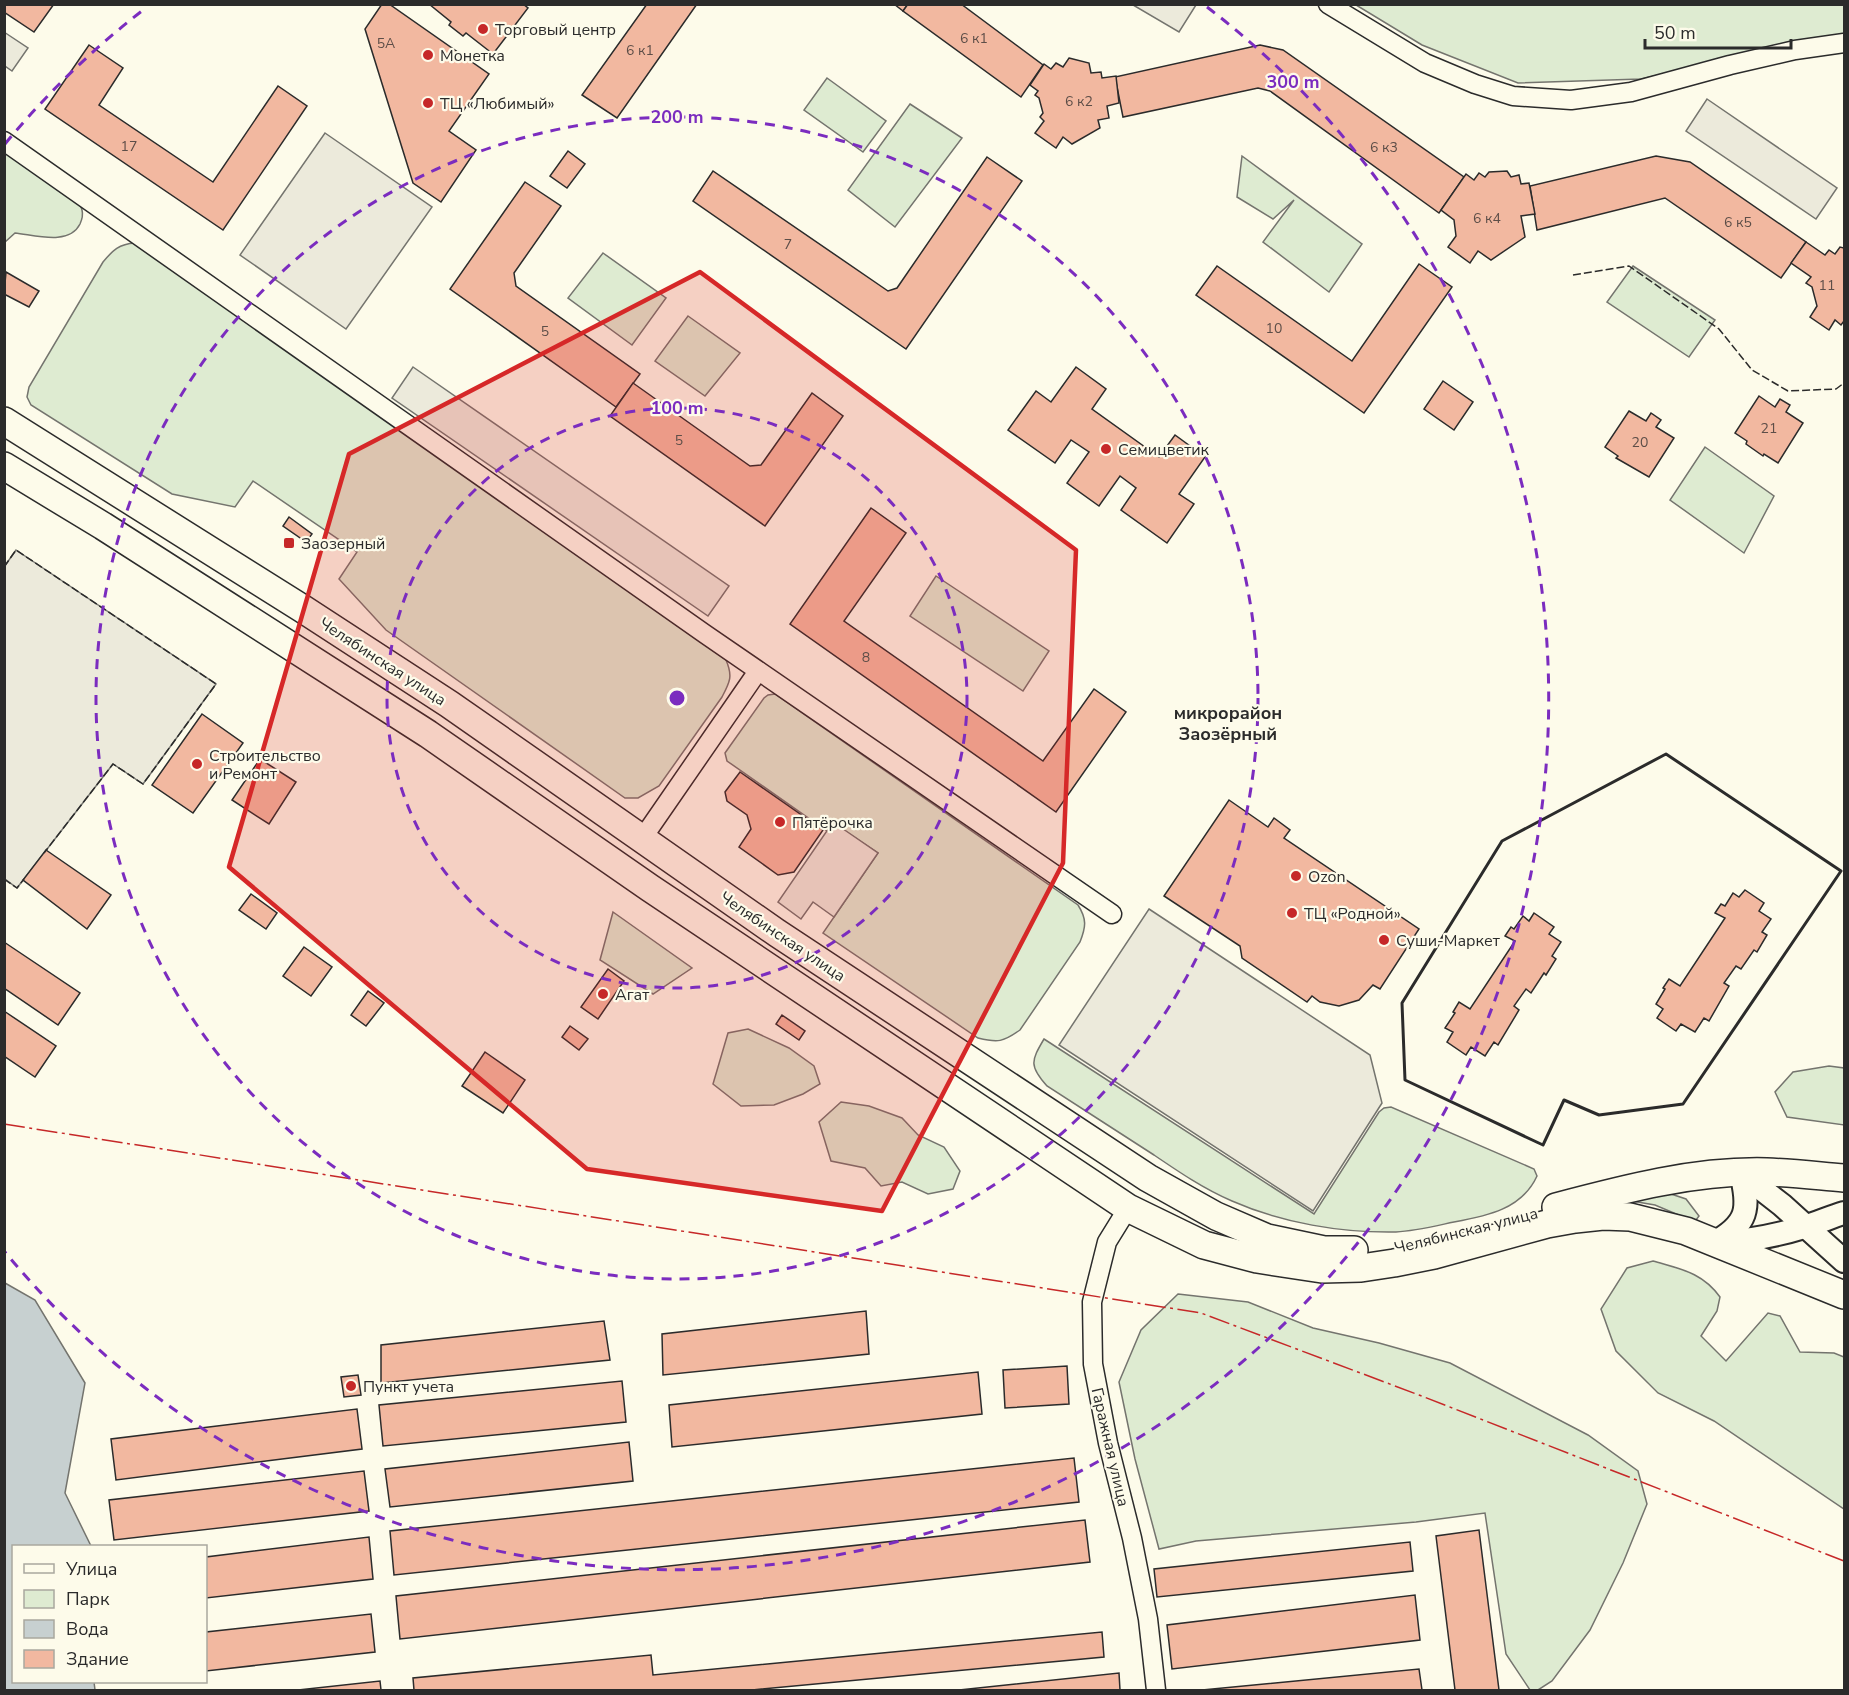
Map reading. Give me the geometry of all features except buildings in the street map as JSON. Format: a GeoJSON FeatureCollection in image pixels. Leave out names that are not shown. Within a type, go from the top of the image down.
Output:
{"type":"FeatureCollection","features":[{"type":"Feature","properties":{"kind":"main road","name":"Челябинская улица"},"geometry":{"type":"LineString","coordinates":[[4,421],[303,609],[449,704],[777,933],[1148,1178],[1216,1216],[1267,1238],[1324,1251],[1389,1250],[1621,1190],[1707,1175],[1767,1172],[1845,1178]]}},
{"type":"Feature","properties":{"kind":"main road","name":"Челябинская улица"},"geometry":{"type":"LineString","coordinates":[[4,465],[428,734],[622,868],[1128,1208],[1204,1245],[1257,1259],[1322,1269],[1361,1268],[1434,1255],[1547,1224],[1603,1216],[1630,1217],[1686,1232],[1845,1295]]}},
{"type":"Feature","properties":{"kind":"main road"},"geometry":{"type":"LineString","coordinates":[[283,640],[303,609]]}},
{"type":"Feature","properties":{"kind":"main road"},"geometry":{"type":"LineString","coordinates":[[428,734],[449,704]]}},
{"type":"Feature","properties":{"kind":"main road"},"geometry":{"type":"LineString","coordinates":[[622,868],[642,839]]}},
{"type":"Feature","properties":{"kind":"main road"},"geometry":{"type":"LineString","coordinates":[[1128,1208],[1148,1178]]}},
{"type":"Feature","properties":{"kind":"street"},"geometry":{"type":"LineString","coordinates":[[1328,4],[1425,63],[1475,84],[1525,97],[1571,100],[1631,92],[1795,50],[1845,43]]}},
{"type":"Feature","properties":{"kind":"street"},"geometry":{"type":"LineString","coordinates":[[4,141],[758,671],[1112,914]]}},
{"type":"Feature","properties":{"kind":"street"},"geometry":{"type":"LineString","coordinates":[[642,839],[758,671]]}},
{"type":"Feature","properties":{"kind":"street"},"geometry":{"type":"LineString","coordinates":[[1741,1173],[1845,1261]]}},
{"type":"Feature","properties":{"kind":"street"},"geometry":{"type":"LineString","coordinates":[[1714,1243],[1734,1230],[1744,1216],[1747,1203],[1741,1173]]}},
{"type":"Feature","properties":{"kind":"street","name":"Гаражная улица"},"geometry":{"type":"LineString","coordinates":[[1128,1208],[1107,1242],[1092,1302],[1093,1364],[1108,1443],[1144,1596],[1156,1690]]}},
{"type":"Feature","properties":{"kind":"street"},"geometry":{"type":"LineString","coordinates":[[1714,1243],[1743,1242],[1805,1227],[1845,1213]]}},
{"type":"Feature","properties":{"kind":"highlighted area"},"geometry":{"type":"Polygon","coordinates":[[[700,272],[1076,550],[1063,863],[882,1211],[587,1169],[229,867],[349,454],[700,272]]]}},
{"type":"Feature","properties":{"kind":"green space"},"geometry":{"type":"Polygon","coordinates":[[[1356,5],[1844,5],[1844,36],[1808,41],[1641,79],[1518,83],[1422,45],[1356,5]]]}},
{"type":"Feature","properties":{"kind":"green space"},"geometry":{"type":"Polygon","coordinates":[[[827,78],[886,121],[863,152],[804,110],[827,78]]]}},
{"type":"Feature","properties":{"kind":"green space"},"geometry":{"type":"Polygon","coordinates":[[[910,104],[962,138],[895,227],[848,190],[910,104]]]}},
{"type":"Feature","properties":{"kind":"green space"},"geometry":{"type":"Polygon","coordinates":[[[5,152],[75,199],[81,207],[82,216],[75,231],[68,235],[51,238],[15,233],[5,242],[5,152]]]}},
{"type":"Feature","properties":{"kind":"green space"},"geometry":{"type":"Polygon","coordinates":[[[1242,156],[1362,244],[1329,292],[1263,242],[1294,200],[1273,219],[1237,197],[1242,156]]]}},
{"type":"Feature","properties":{"kind":"green space"},"geometry":{"type":"Polygon","coordinates":[[[135,243],[726,660],[730,679],[722,697],[659,786],[638,798],[625,798],[386,630],[339,579],[357,552],[253,481],[235,507],[172,494],[31,405],[27,397],[29,387],[103,262],[117,248],[135,243]]]}},
{"type":"Feature","properties":{"kind":"green space"},"geometry":{"type":"Polygon","coordinates":[[[603,253],[666,298],[632,345],[568,298],[603,253]]]}},
{"type":"Feature","properties":{"kind":"green space"},"geometry":{"type":"Polygon","coordinates":[[[1633,266],[1715,320],[1689,357],[1607,302],[1633,266]]]}},
{"type":"Feature","properties":{"kind":"green space"},"geometry":{"type":"Polygon","coordinates":[[[688,316],[740,353],[705,396],[655,361],[688,316]]]}},
{"type":"Feature","properties":{"kind":"green space"},"geometry":{"type":"Polygon","coordinates":[[[1705,447],[1774,496],[1744,553],[1670,500],[1705,447]]]}},
{"type":"Feature","properties":{"kind":"green space"},"geometry":{"type":"Polygon","coordinates":[[[936,576],[1049,651],[1023,691],[910,616],[936,576]]]}},
{"type":"Feature","properties":{"kind":"green space"},"geometry":{"type":"Polygon","coordinates":[[[775,694],[1078,905],[1085,923],[1080,942],[1020,1030],[1000,1040],[991,1041],[978,1038],[823,933],[878,853],[833,823],[827,831],[727,761],[725,753],[764,698],[775,694]]]}},
{"type":"Feature","properties":{"kind":"green space"},"geometry":{"type":"Polygon","coordinates":[[[613,912],[692,968],[653,994],[600,960],[613,912]]]}},
{"type":"Feature","properties":{"kind":"green space"},"geometry":{"type":"Polygon","coordinates":[[[748,1029],[789,1048],[814,1066],[820,1084],[803,1094],[774,1105],[741,1106],[713,1084],[728,1033],[748,1029]]]}},
{"type":"Feature","properties":{"kind":"green space"},"geometry":{"type":"Polygon","coordinates":[[[1044,1039],[1314,1214],[1379,1112],[1384,1108],[1391,1107],[1534,1169],[1537,1176],[1522,1196],[1491,1214],[1410,1231],[1354,1231],[1291,1221],[1251,1209],[1202,1186],[1047,1086],[1037,1073],[1034,1063],[1036,1053],[1044,1039]]]}},
{"type":"Feature","properties":{"kind":"green space"},"geometry":{"type":"Polygon","coordinates":[[[1829,1066],[1844,1068],[1844,1125],[1787,1117],[1775,1092],[1793,1072],[1829,1066]]]}},
{"type":"Feature","properties":{"kind":"green space"},"geometry":{"type":"Polygon","coordinates":[[[841,1102],[869,1106],[902,1118],[918,1135],[944,1147],[960,1171],[953,1189],[928,1194],[902,1182],[881,1186],[865,1168],[831,1161],[819,1122],[841,1102]]]}},
{"type":"Feature","properties":{"kind":"green space"},"geometry":{"type":"Polygon","coordinates":[[[1671,1194],[1686,1199],[1699,1216],[1696,1220],[1688,1219],[1655,1205],[1620,1199],[1671,1194]]]}},
{"type":"Feature","properties":{"kind":"green space"},"geometry":{"type":"Polygon","coordinates":[[[1653,1261],[1681,1269],[1698,1277],[1720,1297],[1717,1311],[1701,1336],[1726,1361],[1768,1313],[1780,1316],[1800,1352],[1834,1353],[1844,1357],[1844,1509],[1714,1421],[1658,1393],[1616,1351],[1601,1309],[1627,1268],[1653,1261]]]}},
{"type":"Feature","properties":{"kind":"green space"},"geometry":{"type":"Polygon","coordinates":[[[1178,1294],[1248,1302],[1313,1328],[1379,1343],[1450,1363],[1588,1435],[1638,1471],[1647,1504],[1623,1563],[1590,1630],[1552,1681],[1538,1690],[1530,1690],[1506,1654],[1485,1513],[1416,1522],[1196,1541],[1159,1549],[1135,1459],[1119,1382],[1141,1330],[1178,1294]]]}},
{"type":"Feature","properties":{"kind":"shaded area"},"geometry":{"type":"Polygon","coordinates":[[[1133,5],[1196,5],[1179,32],[1133,5]]]}},
{"type":"Feature","properties":{"kind":"shaded area"},"geometry":{"type":"Polygon","coordinates":[[[4,32],[28,48],[12,71],[5,66],[4,32]]]}},
{"type":"Feature","properties":{"kind":"shaded area"},"geometry":{"type":"Polygon","coordinates":[[[1707,99],[1837,188],[1816,219],[1686,131],[1707,99]]]}},
{"type":"Feature","properties":{"kind":"shaded area"},"geometry":{"type":"Polygon","coordinates":[[[325,133],[432,207],[346,329],[240,255],[325,133]]]}},
{"type":"Feature","properties":{"kind":"shaded area"},"geometry":{"type":"Polygon","coordinates":[[[413,367],[729,586],[708,616],[392,398],[413,367]]]}},
{"type":"Feature","properties":{"kind":"shaded area"},"geometry":{"type":"Polygon","coordinates":[[[16,550],[216,684],[143,784],[113,764],[17,888],[5,879],[4,567],[16,550]]]}},
{"type":"Feature","properties":{"kind":"shaded area"},"geometry":{"type":"Polygon","coordinates":[[[833,822],[878,853],[834,917],[813,902],[801,919],[778,902],[833,822]]]}},
{"type":"Feature","properties":{"kind":"shaded area"},"geometry":{"type":"Polygon","coordinates":[[[1149,909],[1370,1055],[1382,1103],[1313,1211],[1059,1045],[1149,909]]]}},
{"type":"Feature","properties":{"kind":"water"},"geometry":{"type":"Polygon","coordinates":[[[5,1283],[35,1300],[85,1383],[65,1493],[91,1545],[12,1545],[12,1683],[94,1683],[95,1690],[5,1690],[5,1283]]]}},
{"type":"Feature","properties":{"kind":"fence"},"geometry":{"type":"LineString","coordinates":[[1573,275],[1629,266],[1719,329],[1752,370],[1788,391],[1836,389],[1844,383]]}},
{"type":"Feature","properties":{"kind":"fence"},"geometry":{"type":"LineString","coordinates":[[4,567],[16,550],[216,684],[143,784],[113,764],[44,853]]}},
{"type":"Feature","properties":{"kind":"fence"},"geometry":{"type":"LineString","coordinates":[[4,879],[17,888],[24,879]]}},
{"type":"Feature","properties":{"kind":"wall"},"geometry":{"type":"LineString","coordinates":[[1666,754],[1841,871],[1683,1104],[1599,1115],[1564,1100],[1543,1145],[1405,1080],[1402,1003],[1502,841],[1666,754]]}},
{"type":"Feature","properties":{"kind":"power"},"geometry":{"type":"LineString","coordinates":[[4,1124],[1201,1313],[1419,1395],[1844,1561]]}},
{"type":"Feature","properties":{"kind":"place","name":"Торговый центр"},"geometry":{"type":"Point","coordinates":[483,29]}},
{"type":"Feature","properties":{"kind":"place","name":"Монетка"},"geometry":{"type":"Point","coordinates":[428,55]}},
{"type":"Feature","properties":{"kind":"place","name":"ТЦ «Любимый»"},"geometry":{"type":"Point","coordinates":[428,103]}},
{"type":"Feature","properties":{"kind":"place","name":"Семицветик"},"geometry":{"type":"Point","coordinates":[1106,449]}},
{"type":"Feature","properties":{"kind":"place","name":"Заозерный"},"geometry":{"type":"Point","coordinates":[289,543]}},
{"type":"Feature","properties":{"kind":"place","name":"Строительство и Ремонт"},"geometry":{"type":"Point","coordinates":[197,764]}},
{"type":"Feature","properties":{"kind":"place","name":"Пятёрочка"},"geometry":{"type":"Point","coordinates":[780,822]}},
{"type":"Feature","properties":{"kind":"place","name":"Ozon"},"geometry":{"type":"Point","coordinates":[1296,876]}},
{"type":"Feature","properties":{"kind":"place","name":"ТЦ «Родной»"},"geometry":{"type":"Point","coordinates":[1292,913]}},
{"type":"Feature","properties":{"kind":"place","name":"Суши-Маркет"},"geometry":{"type":"Point","coordinates":[1384,940]}},
{"type":"Feature","properties":{"kind":"place","name":"Агат"},"geometry":{"type":"Point","coordinates":[603,994]}},
{"type":"Feature","properties":{"kind":"place","name":"Пункт учета"},"geometry":{"type":"Point","coordinates":[351,1386]}},
{"type":"Feature","properties":{"kind":"district","name":"микрорайон Заозёрный"},"geometry":{"type":"Point","coordinates":[1228,723]}}]}
